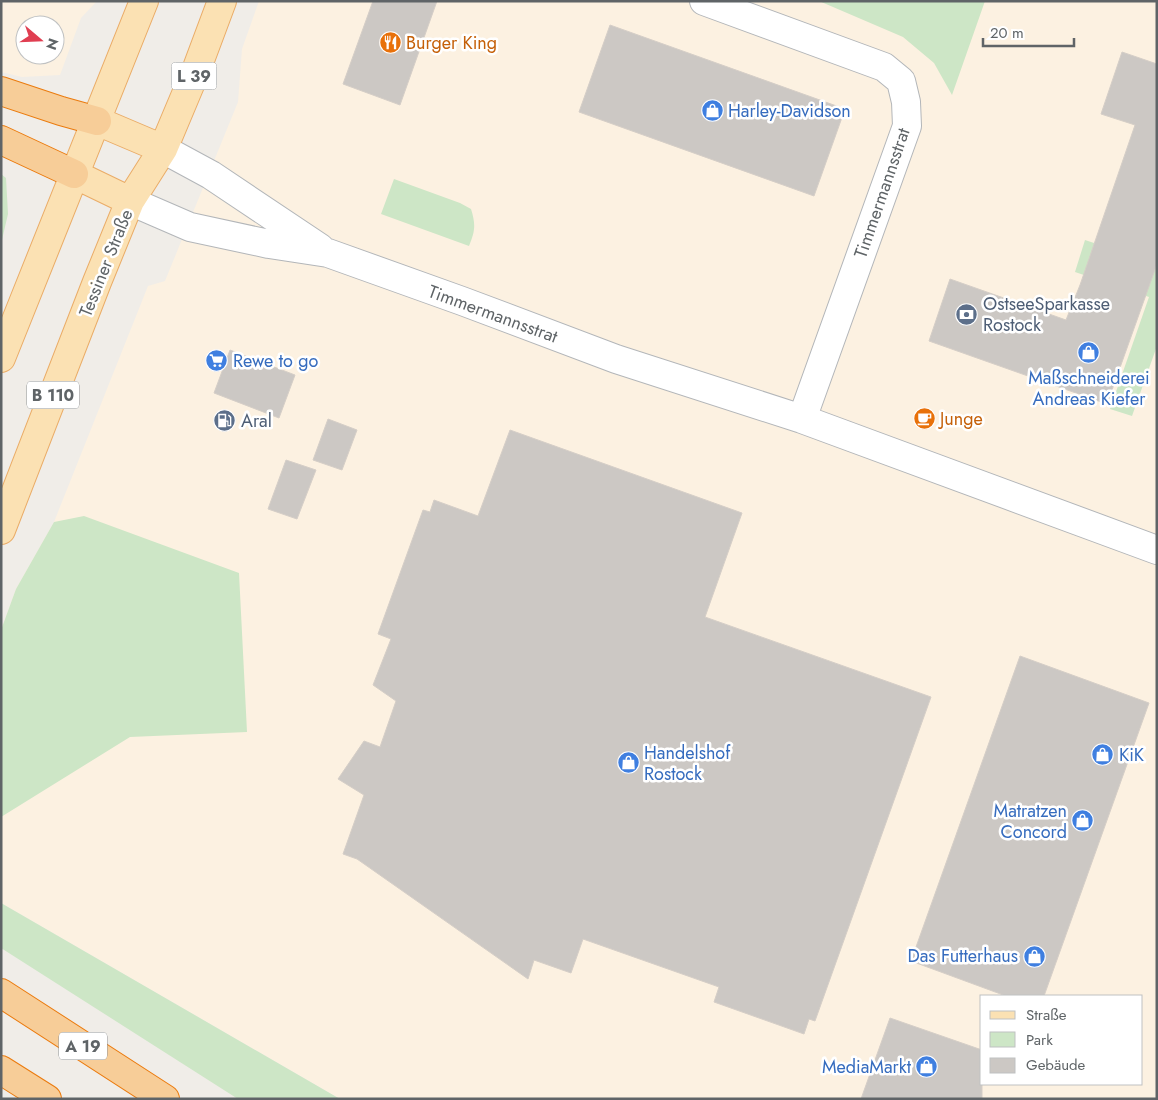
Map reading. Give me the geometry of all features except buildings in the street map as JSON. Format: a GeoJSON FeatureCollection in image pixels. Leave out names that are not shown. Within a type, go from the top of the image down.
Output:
{"type":"FeatureCollection","features":[{"type":"Feature","properties":{"kind":"highway"},"geometry":{"type":"LineString","coordinates":[[1,91],[96,121]]}},
{"type":"Feature","properties":{"kind":"highway"},"geometry":{"type":"LineString","coordinates":[[1,140],[40,160],[74,174]]}},
{"type":"Feature","properties":{"kind":"highway","name":"A 19"},"geometry":{"type":"LineString","coordinates":[[1,993],[165,1099]]}},
{"type":"Feature","properties":{"kind":"highway"},"geometry":{"type":"LineString","coordinates":[[1,1070],[47,1099]]}},
{"type":"Feature","properties":{"kind":"main road"},"geometry":{"type":"LineString","coordinates":[[1,358],[144,1]]}},
{"type":"Feature","properties":{"kind":"main road","name":"Tessiner Straße"},"geometry":{"type":"LineString","coordinates":[[1,530],[130,201],[163,149],[197,68],[222,1]]}},
{"type":"Feature","properties":{"kind":"main road","name":"Timmermannsstrat"},"geometry":{"type":"LineString","coordinates":[[96,121],[163,149]]}},
{"type":"Feature","properties":{"kind":"main road"},"geometry":{"type":"LineString","coordinates":[[74,174],[130,201]]}},
{"type":"Feature","properties":{"kind":"street","name":"Timmermannsstrat"},"geometry":{"type":"LineString","coordinates":[[704,1],[884,67],[901,81],[906,102],[907,126],[802,418]]}},
{"type":"Feature","properties":{"kind":"street","name":"Timmermannsstrat"},"geometry":{"type":"LineString","coordinates":[[163,149],[211,175],[328,254]]}},
{"type":"Feature","properties":{"kind":"street","name":"Timmermannsstrat"},"geometry":{"type":"LineString","coordinates":[[130,201],[190,227],[269,244],[328,254],[616,359],[802,418],[1157,550]]}},
{"type":"Feature","properties":{"kind":"shaded area"},"geometry":{"type":"Polygon","coordinates":[[[1,1],[97,1],[81,18],[65,61],[65,15],[15,15],[15,65],[64,65],[60,75],[22,77],[1,72],[1,1]]]}},
{"type":"Feature","properties":{"kind":"shaded area"},"geometry":{"type":"Polygon","coordinates":[[[259,1],[1157,1],[1157,1099],[340,1099],[1,903],[1,630],[16,589],[54,522],[148,286],[165,281],[238,102],[242,49],[259,1]]]}},
{"type":"Feature","properties":{"kind":"green space"},"geometry":{"type":"Polygon","coordinates":[[[819,1],[985,1],[952,95],[934,63],[903,37],[819,1]]]}},
{"type":"Feature","properties":{"kind":"green space"},"geometry":{"type":"Polygon","coordinates":[[[1,174],[6,178],[8,214],[1,244],[1,174]]]}},
{"type":"Feature","properties":{"kind":"green space"},"geometry":{"type":"Polygon","coordinates":[[[394,179],[460,203],[471,209],[474,228],[469,246],[381,214],[394,179]]]}},
{"type":"Feature","properties":{"kind":"green space"},"geometry":{"type":"Polygon","coordinates":[[[1085,240],[1157,264],[1157,346],[1132,416],[1110,409],[1149,297],[1075,272],[1085,240]]]}},
{"type":"Feature","properties":{"kind":"green space"},"geometry":{"type":"Polygon","coordinates":[[[84,516],[239,573],[247,732],[130,737],[1,817],[1,630],[16,589],[54,522],[84,516]]]}},
{"type":"Feature","properties":{"kind":"green space"},"geometry":{"type":"Polygon","coordinates":[[[1,903],[340,1099],[238,1099],[1,948],[1,903]]]}},
{"type":"Feature","properties":{"kind":"place","name":"Burger King"},"geometry":{"type":"Point","coordinates":[390,43]}},
{"type":"Feature","properties":{"kind":"place","name":"Harley-Davidson"},"geometry":{"type":"Point","coordinates":[712,111]}},
{"type":"Feature","properties":{"kind":"place","name":"OstseeSparkasse Rostock"},"geometry":{"type":"Point","coordinates":[967,314]}},
{"type":"Feature","properties":{"kind":"place","name":"Maßschneiderei Andreas Kiefer"},"geometry":{"type":"Point","coordinates":[1089,353]}},
{"type":"Feature","properties":{"kind":"place","name":"Rewe to go"},"geometry":{"type":"Point","coordinates":[217,361]}},
{"type":"Feature","properties":{"kind":"place","name":"Junge"},"geometry":{"type":"Point","coordinates":[924,419]}},
{"type":"Feature","properties":{"kind":"place","name":"Aral"},"geometry":{"type":"Point","coordinates":[225,421]}},
{"type":"Feature","properties":{"kind":"place","name":"KiK"},"geometry":{"type":"Point","coordinates":[1103,755]}},
{"type":"Feature","properties":{"kind":"place","name":"Handelshof Rostock"},"geometry":{"type":"Point","coordinates":[628,763]}},
{"type":"Feature","properties":{"kind":"place","name":"Matratzen Concord"},"geometry":{"type":"Point","coordinates":[1083,821]}},
{"type":"Feature","properties":{"kind":"place","name":"Das Futterhaus"},"geometry":{"type":"Point","coordinates":[1034,956]}},
{"type":"Feature","properties":{"kind":"place","name":"MediaMarkt"},"geometry":{"type":"Point","coordinates":[927,1067]}}]}
